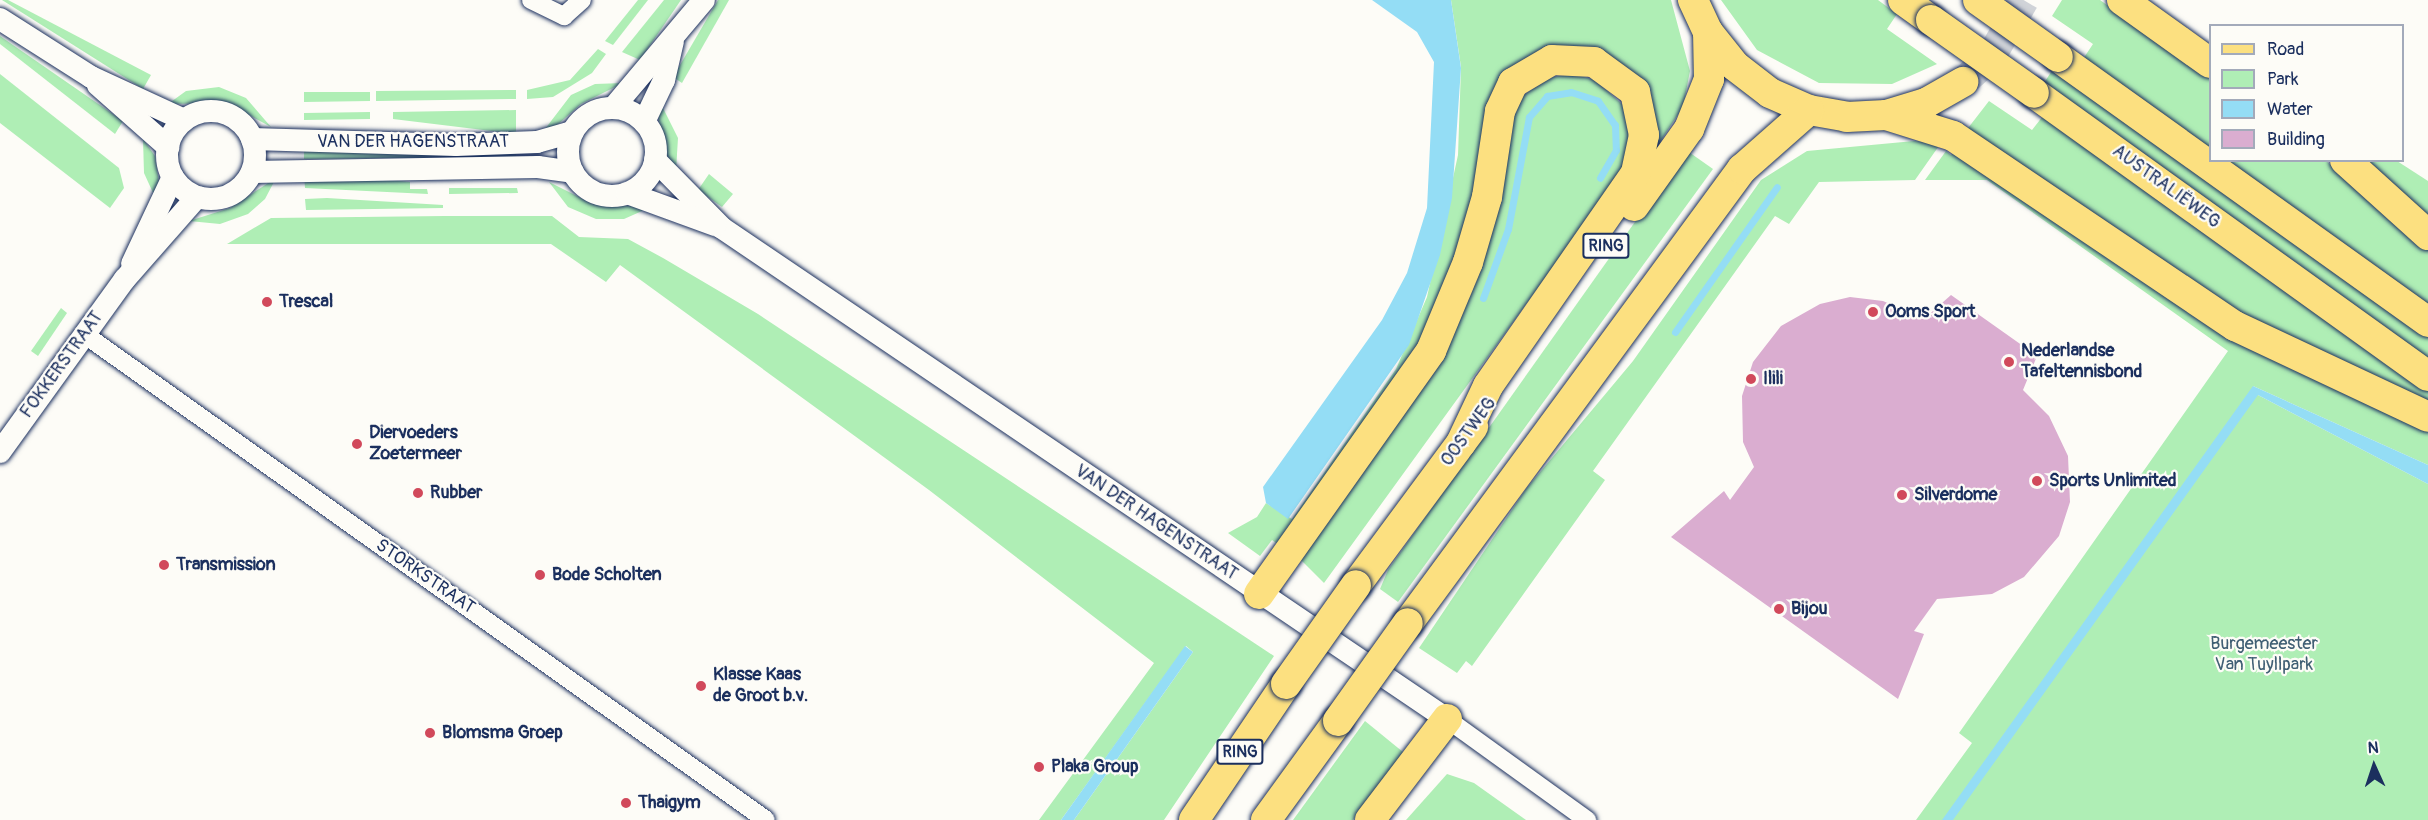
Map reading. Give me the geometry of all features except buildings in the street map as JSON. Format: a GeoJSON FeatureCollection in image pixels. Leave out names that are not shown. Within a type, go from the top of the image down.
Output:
{"type":"FeatureCollection","features":[{"type":"Feature","properties":{"kind":"main road","name":"RING"},"geometry":{"type":"LineString","coordinates":[[1694,0],[1708,32],[1735,66],[1770,93],[1809,110],[1847,117],[1886,115],[1926,103],[1964,82]]}},
{"type":"Feature","properties":{"kind":"main road","name":"AUSTRALIËWEG"},"geometry":{"type":"LineString","coordinates":[[1903,0],[2428,376]]}},
{"type":"Feature","properties":{"kind":"main road"},"geometry":{"type":"LineString","coordinates":[[1978,0],[2428,322]]}},
{"type":"Feature","properties":{"kind":"main road"},"geometry":{"type":"LineString","coordinates":[[2122,0],[2209,62]]}},
{"type":"Feature","properties":{"kind":"main road","name":"OOSTWEG"},"geometry":{"type":"LineString","coordinates":[[1194,820],[1356,585],[1689,129],[1709,79],[1708,32]]}},
{"type":"Feature","properties":{"kind":"main road"},"geometry":{"type":"LineString","coordinates":[[1259,594],[1431,351],[1468,262],[1488,196],[1500,111],[1513,83],[1552,60],[1594,62],[1635,92],[1644,135],[1636,173],[1488,386],[1461,443]]}},
{"type":"Feature","properties":{"kind":"main road"},"geometry":{"type":"LineString","coordinates":[[1266,820],[1408,622],[1742,169],[1809,110]]}},
{"type":"Feature","properties":{"kind":"main road"},"geometry":{"type":"LineString","coordinates":[[1886,115],[1953,136],[2235,326],[2428,417]]}},
{"type":"Feature","properties":{"kind":"main road"},"geometry":{"type":"LineString","coordinates":[[2347,162],[2428,235]]}},
{"type":"Feature","properties":{"kind":"main road"},"geometry":{"type":"LineString","coordinates":[[1370,820],[1447,719]]}},
{"type":"Feature","properties":{"kind":"street"},"geometry":{"type":"LineString","coordinates":[[531,0],[552,14],[564,16],[582,0]]}},
{"type":"Feature","properties":{"kind":"street"},"geometry":{"type":"LineString","coordinates":[[613,108],[644,122],[654,140],[655,160],[645,180],[627,193],[596,193],[573,172],[568,152],[573,132],[589,114],[613,108],[673,41],[704,0]]}},
{"type":"Feature","properties":{"kind":"street"},"geometry":{"type":"LineString","coordinates":[[0,19],[91,77],[184,120]]}},
{"type":"Feature","properties":{"kind":"street"},"geometry":{"type":"LineString","coordinates":[[644,122],[664,80],[673,41]]}},
{"type":"Feature","properties":{"kind":"street"},"geometry":{"type":"LineString","coordinates":[[91,77],[168,147],[173,177],[197,197],[230,195],[252,172],[252,140],[244,126],[223,113],[199,113],[184,120],[168,147]]}},
{"type":"Feature","properties":{"kind":"street","name":"VAN DER HAGENSTRAAT"},"geometry":{"type":"LineString","coordinates":[[252,140],[456,145],[537,142],[573,132]]}},
{"type":"Feature","properties":{"kind":"street","name":"VAN DER HAGENSTRAAT"},"geometry":{"type":"LineString","coordinates":[[655,160],[722,228],[1259,594],[1447,719],[1587,820]]}},
{"type":"Feature","properties":{"kind":"street","name":"VAN DER HAGENSTRAAT"},"geometry":{"type":"LineString","coordinates":[[252,172],[538,167],[573,172]]}},
{"type":"Feature","properties":{"kind":"street","name":"FOKKERSTRAAT"},"geometry":{"type":"LineString","coordinates":[[125,279],[173,177]]}},
{"type":"Feature","properties":{"kind":"street","name":"VAN DER HAGENSTRAAT"},"geometry":{"type":"LineString","coordinates":[[627,193],[722,228]]}},
{"type":"Feature","properties":{"kind":"street","name":"FOKKERSTRAAT"},"geometry":{"type":"LineString","coordinates":[[0,452],[125,279],[197,197]]}},
{"type":"Feature","properties":{"kind":"street","name":"STORKSTRAAT"},"geometry":{"type":"LineString","coordinates":[[84,334],[766,820]]}},
{"type":"Feature","properties":{"kind":"green space"},"geometry":{"type":"Polygon","coordinates":[[[2,0],[8,0],[151,75],[143,89],[2,0]]]}},
{"type":"Feature","properties":{"kind":"green space"},"geometry":{"type":"Polygon","coordinates":[[[638,0],[648,0],[613,45],[605,41],[638,0]]]}},
{"type":"Feature","properties":{"kind":"green space"},"geometry":{"type":"Polygon","coordinates":[[[664,0],[681,0],[640,60],[622,52],[664,0]]]}},
{"type":"Feature","properties":{"kind":"green space"},"geometry":{"type":"Polygon","coordinates":[[[718,0],[729,0],[682,83],[673,77],[718,0]]]}},
{"type":"Feature","properties":{"kind":"green space"},"geometry":{"type":"Polygon","coordinates":[[[1451,0],[1671,0],[1690,71],[1683,107],[1650,157],[1651,112],[1547,50],[1486,152],[1438,319],[1283,548],[1272,540],[1260,556],[1228,533],[1257,517],[1266,503],[1292,519],[1396,369],[1427,297],[1458,155],[1461,67],[1451,0]]]}},
{"type":"Feature","properties":{"kind":"green space"},"geometry":{"type":"Polygon","coordinates":[[[1721,0],[1878,0],[1897,14],[1887,29],[1937,64],[1892,84],[1819,83],[1757,50],[1721,0]]]}},
{"type":"Feature","properties":{"kind":"green space"},"geometry":{"type":"Polygon","coordinates":[[[2062,0],[2100,0],[2209,78],[2209,149],[2083,59],[2093,44],[2052,16],[2062,0]]]}},
{"type":"Feature","properties":{"kind":"green space"},"geometry":{"type":"Polygon","coordinates":[[[0,36],[123,121],[115,134],[0,44],[0,36]]]}},
{"type":"Feature","properties":{"kind":"green space"},"geometry":{"type":"Polygon","coordinates":[[[598,49],[606,54],[592,73],[553,97],[527,99],[527,90],[570,80],[598,49]]]}},
{"type":"Feature","properties":{"kind":"green space"},"geometry":{"type":"Polygon","coordinates":[[[2053,69],[2428,337],[2428,361],[2044,83],[2053,69]]]}},
{"type":"Feature","properties":{"kind":"green space"},"geometry":{"type":"Polygon","coordinates":[[[0,74],[119,168],[124,188],[110,208],[0,123],[0,74]]]}},
{"type":"Feature","properties":{"kind":"green space"},"geometry":{"type":"Polygon","coordinates":[[[1572,74],[1595,80],[1624,106],[1631,123],[1627,165],[1324,583],[1296,555],[1405,405],[1519,99],[1547,78],[1572,74]]]}},
{"type":"Feature","properties":{"kind":"green space"},"geometry":{"type":"Polygon","coordinates":[[[623,83],[581,104],[555,127],[545,129],[571,95],[595,84],[623,83]]]}},
{"type":"Feature","properties":{"kind":"green space"},"geometry":{"type":"Polygon","coordinates":[[[219,87],[246,98],[271,127],[227,103],[168,104],[186,91],[219,87]]]}},
{"type":"Feature","properties":{"kind":"green space"},"geometry":{"type":"Polygon","coordinates":[[[516,90],[516,99],[376,101],[376,91],[516,90]]]}},
{"type":"Feature","properties":{"kind":"green space"},"geometry":{"type":"Polygon","coordinates":[[[304,92],[370,92],[370,101],[304,102],[304,92]]]}},
{"type":"Feature","properties":{"kind":"green space"},"geometry":{"type":"Polygon","coordinates":[[[1989,101],[2032,130],[2043,116],[2428,390],[2428,410],[2252,326],[1965,132],[1989,101]]]}},
{"type":"Feature","properties":{"kind":"green space"},"geometry":{"type":"Polygon","coordinates":[[[662,106],[678,138],[676,171],[665,153],[658,115],[662,106]]]}},
{"type":"Feature","properties":{"kind":"green space"},"geometry":{"type":"Polygon","coordinates":[[[516,110],[516,134],[393,119],[393,112],[516,110]]]}},
{"type":"Feature","properties":{"kind":"green space"},"geometry":{"type":"Polygon","coordinates":[[[370,112],[370,119],[304,120],[304,113],[370,112]]]}},
{"type":"Feature","properties":{"kind":"green space"},"geometry":{"type":"Polygon","coordinates":[[[143,139],[155,156],[159,182],[154,195],[144,173],[143,139]]]}},
{"type":"Feature","properties":{"kind":"green space"},"geometry":{"type":"Polygon","coordinates":[[[1914,141],[1941,143],[1915,180],[1819,182],[1789,224],[1775,216],[1593,471],[1605,480],[1472,666],[1466,661],[1457,673],[1419,648],[1526,489],[1633,361],[1761,180],[1807,151],[1914,141]]]}},
{"type":"Feature","properties":{"kind":"green space","name":"Burgemeester Van Tuyllpark"},"geometry":{"type":"Polygon","coordinates":[[[1957,148],[2428,428],[2428,465],[2253,386],[2258,395],[2428,484],[2428,820],[1916,820],[1972,743],[1959,733],[2228,351],[1987,180],[1925,180],[1946,151],[1951,155],[1957,148]]]}},
{"type":"Feature","properties":{"kind":"green space"},"geometry":{"type":"Polygon","coordinates":[[[516,149],[516,157],[304,159],[304,151],[516,149]]]}},
{"type":"Feature","properties":{"kind":"green space"},"geometry":{"type":"Polygon","coordinates":[[[1686,150],[1713,169],[1398,602],[1380,589],[1388,570],[1686,150]]]}},
{"type":"Feature","properties":{"kind":"green space"},"geometry":{"type":"Polygon","coordinates":[[[2226,162],[2327,162],[2428,246],[2428,306],[2226,162]]]}},
{"type":"Feature","properties":{"kind":"green space"},"geometry":{"type":"Polygon","coordinates":[[[2364,162],[2399,162],[2428,181],[2428,223],[2364,162]]]}},
{"type":"Feature","properties":{"kind":"green space"},"geometry":{"type":"Polygon","coordinates":[[[328,174],[410,182],[410,189],[427,189],[428,194],[305,188],[304,175],[328,174]]]}},
{"type":"Feature","properties":{"kind":"green space"},"geometry":{"type":"Polygon","coordinates":[[[709,174],[733,194],[722,207],[698,190],[709,174]]]}},
{"type":"Feature","properties":{"kind":"green space"},"geometry":{"type":"Polygon","coordinates":[[[276,178],[265,199],[248,214],[220,224],[189,221],[230,208],[276,178]]]}},
{"type":"Feature","properties":{"kind":"green space"},"geometry":{"type":"Polygon","coordinates":[[[549,182],[593,204],[651,207],[624,219],[596,219],[568,207],[549,182]]]}},
{"type":"Feature","properties":{"kind":"green space"},"geometry":{"type":"Polygon","coordinates":[[[449,188],[517,188],[518,193],[449,194],[449,188]]]}},
{"type":"Feature","properties":{"kind":"green space"},"geometry":{"type":"Polygon","coordinates":[[[327,198],[443,205],[443,208],[306,210],[305,199],[327,198]]]}},
{"type":"Feature","properties":{"kind":"green space"},"geometry":{"type":"Polygon","coordinates":[[[552,216],[579,237],[628,239],[758,314],[1274,656],[1164,820],[1074,820],[1193,652],[1186,646],[1061,820],[1039,820],[1154,663],[929,490],[620,265],[606,282],[551,244],[227,244],[271,218],[552,216]]]}},
{"type":"Feature","properties":{"kind":"green space"},"geometry":{"type":"Polygon","coordinates":[[[61,308],[67,313],[38,356],[31,351],[61,308]]]}},
{"type":"Feature","properties":{"kind":"green space"},"geometry":{"type":"Polygon","coordinates":[[[1365,721],[1403,752],[1353,820],[1293,820],[1365,721]]]}},
{"type":"Feature","properties":{"kind":"green space"},"geometry":{"type":"Polygon","coordinates":[[[1447,774],[1474,783],[1526,820],[1406,820],[1447,774]]]}},
{"type":"Feature","properties":{"kind":"water"},"geometry":{"type":"Polygon","coordinates":[[[1372,0],[1451,0],[1461,68],[1452,198],[1440,255],[1409,345],[1288,519],[1266,503],[1263,487],[1382,320],[1407,273],[1427,208],[1434,62],[1417,32],[1372,0]]]}},
{"type":"Feature","properties":{"kind":"water"},"geometry":{"type":"Polygon","coordinates":[[[2253,386],[2428,465],[2428,484],[2258,395],[1953,820],[1942,820],[2253,386]]]}},
{"type":"Feature","properties":{"kind":"water"},"geometry":{"type":"Polygon","coordinates":[[[1185,646],[1193,652],[1074,820],[1061,820],[1185,646]]]}},
{"type":"Feature","properties":{"kind":"waterway"},"geometry":{"type":"LineString","coordinates":[[1483,298],[1508,229],[1529,117],[1547,96],[1571,92],[1598,101],[1615,125],[1616,150],[1600,178]]}},
{"type":"Feature","properties":{"kind":"waterway"},"geometry":{"type":"LineString","coordinates":[[1675,332],[1777,187]]}},
{"type":"Feature","properties":{"kind":"tunnel"},"geometry":{"type":"LineString","coordinates":[[1963,82],[1990,58],[2024,0]]}},
{"type":"Feature","properties":{"kind":"place","name":"Trescal"},"geometry":{"type":"Point","coordinates":[267,302]}},
{"type":"Feature","properties":{"kind":"place","name":"Ooms Sport"},"geometry":{"type":"Point","coordinates":[1873,312]}},
{"type":"Feature","properties":{"kind":"place","name":"Nederlandse Tafeltennisbond"},"geometry":{"type":"Point","coordinates":[2009,362]}},
{"type":"Feature","properties":{"kind":"place","name":"Ilili"},"geometry":{"type":"Point","coordinates":[1751,379]}},
{"type":"Feature","properties":{"kind":"place","name":"Diervoeders Zoetermeer"},"geometry":{"type":"Point","coordinates":[357,444]}},
{"type":"Feature","properties":{"kind":"place","name":"Sports Unlimited"},"geometry":{"type":"Point","coordinates":[2037,481]}},
{"type":"Feature","properties":{"kind":"place","name":"Rubber"},"geometry":{"type":"Point","coordinates":[418,493]}},
{"type":"Feature","properties":{"kind":"place","name":"Silverdome"},"geometry":{"type":"Point","coordinates":[1902,495]}},
{"type":"Feature","properties":{"kind":"place","name":"Transmission"},"geometry":{"type":"Point","coordinates":[164,565]}},
{"type":"Feature","properties":{"kind":"place","name":"Bode Scholten"},"geometry":{"type":"Point","coordinates":[540,575]}},
{"type":"Feature","properties":{"kind":"place","name":"Bijou"},"geometry":{"type":"Point","coordinates":[1779,609]}},
{"type":"Feature","properties":{"kind":"place","name":"Klasse Kaas de Groot b.v."},"geometry":{"type":"Point","coordinates":[701,686]}},
{"type":"Feature","properties":{"kind":"place","name":"Blomsma Groep"},"geometry":{"type":"Point","coordinates":[430,733]}},
{"type":"Feature","properties":{"kind":"place","name":"Plaka Group"},"geometry":{"type":"Point","coordinates":[1039,767]}},
{"type":"Feature","properties":{"kind":"place","name":"Thaigym"},"geometry":{"type":"Point","coordinates":[626,803]}}]}
